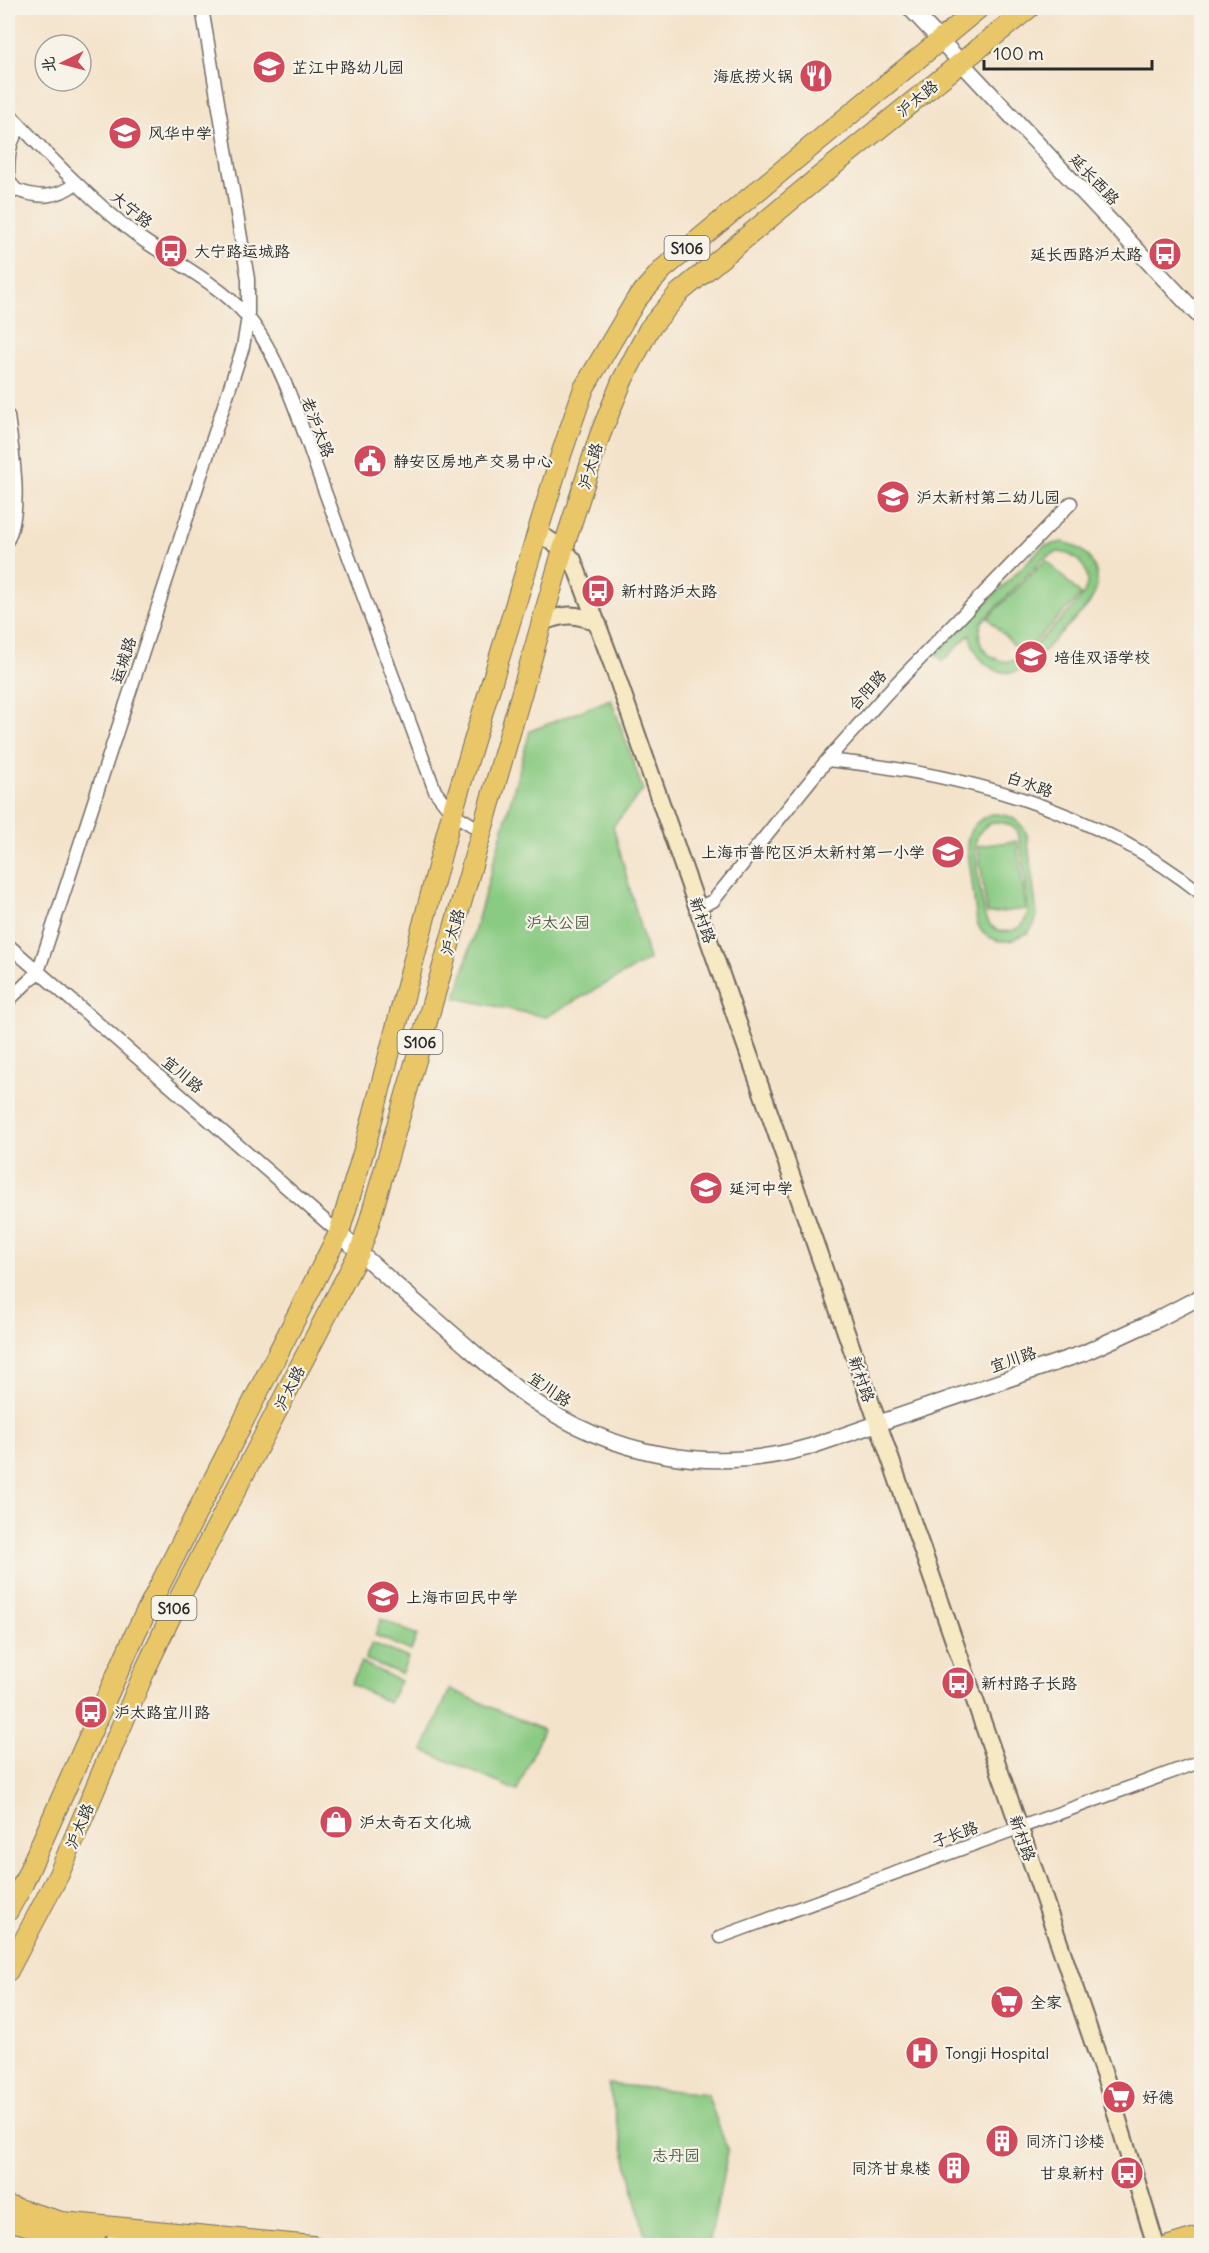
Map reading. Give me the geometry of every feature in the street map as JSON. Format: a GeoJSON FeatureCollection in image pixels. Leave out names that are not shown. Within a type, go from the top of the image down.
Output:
{"type":"FeatureCollection","features":[{"type":"Feature","properties":{"kind":"main road","name":"沪太路"},"geometry":{"type":"LineString","coordinates":[[8,1911],[22,1886],[136,1632],[339,1233],[366,1143],[452,813],[537,532],[584,388],[636,300],[663,269],[979,8]]}},
{"type":"Feature","properties":{"kind":"main road","name":"沪太路"},"geometry":{"type":"LineString","coordinates":[[8,1971],[59,1874],[146,1668],[175,1607],[359,1253],[563,549],[600,435],[622,381],[648,329],[679,293],[1029,8]]}},
{"type":"Feature","properties":{"kind":"main road","name":"新村路"},"geometry":{"type":"LineString","coordinates":[[537,532],[563,549],[575,565],[598,624],[1020,1829],[1107,2083],[1156,2246]]}},
{"type":"Feature","properties":{"kind":"main road"},"geometry":{"type":"LineString","coordinates":[[542,622],[562,615],[584,616],[598,624]]}},
{"type":"Feature","properties":{"kind":"main road"},"geometry":{"type":"LineString","coordinates":[[8,2206],[62,2222],[313,2246]]}},
{"type":"Feature","properties":{"kind":"main road"},"geometry":{"type":"LineString","coordinates":[[8,2220],[61,2235],[113,2243],[173,2246]]}},
{"type":"Feature","properties":{"kind":"main road"},"geometry":{"type":"LineString","coordinates":[[1169,2246],[1202,2236]]}},
{"type":"Feature","properties":{"kind":"street","name":"老沪太路"},"geometry":{"type":"LineString","coordinates":[[202,8],[248,279],[248,317],[283,381],[435,791],[452,813],[480,830]]}},
{"type":"Feature","properties":{"kind":"street","name":"延长西路"},"geometry":{"type":"LineString","coordinates":[[910,8],[1202,319]]}},
{"type":"Feature","properties":{"kind":"street","name":"大宁路"},"geometry":{"type":"LineString","coordinates":[[8,112],[76,183],[142,239],[232,302],[248,317]]}},
{"type":"Feature","properties":{"kind":"street"},"geometry":{"type":"LineString","coordinates":[[21,127],[14,135],[9,147],[8,170],[12,193],[58,195],[76,183]]}},
{"type":"Feature","properties":{"kind":"street","name":"运城路"},"geometry":{"type":"LineString","coordinates":[[8,1001],[38,972],[239,362],[248,317]]}},
{"type":"Feature","properties":{"kind":"street"},"geometry":{"type":"LineString","coordinates":[[8,416],[15,504],[8,539]]}},
{"type":"Feature","properties":{"kind":"street","name":"合阳路"},"geometry":{"type":"LineString","coordinates":[[698,907],[713,901],[827,760],[933,644],[1071,503]]}},
{"type":"Feature","properties":{"kind":"street","name":"白水路"},"geometry":{"type":"LineString","coordinates":[[827,760],[922,772],[1022,797],[1060,812],[1137,849],[1161,863],[1202,894]]}},
{"type":"Feature","properties":{"kind":"street","name":"宜川路"},"geometry":{"type":"LineString","coordinates":[[8,945],[339,1233],[359,1253],[526,1396],[565,1420],[625,1446],[683,1459],[748,1460],[787,1454],[878,1425],[1084,1353],[1158,1320],[1202,1296]]}},
{"type":"Feature","properties":{"kind":"street","name":"子长路"},"geometry":{"type":"LineString","coordinates":[[720,1937],[1202,1761]]}},
{"type":"Feature","properties":{"kind":"green space"},"geometry":{"type":"Polygon","coordinates":[[[1063,542],[1081,551],[1093,565],[1097,583],[1095,592],[1084,610],[1038,657],[1019,671],[1009,673],[1000,671],[983,661],[972,644],[970,634],[943,661],[936,654],[1044,546],[1063,542]],[[1057,552],[1044,558],[982,622],[980,642],[989,655],[999,660],[1015,660],[1040,640],[1080,599],[1087,586],[1086,572],[1078,560],[1065,553],[1057,552]]]}},
{"type":"Feature","properties":{"kind":"green space"},"geometry":{"type":"Polygon","coordinates":[[[1046,560],[1081,595],[1022,654],[988,618],[1046,560]]]}},
{"type":"Feature","properties":{"kind":"green space","name":"沪太公园"},"geometry":{"type":"Polygon","coordinates":[[[611,699],[643,790],[613,826],[649,960],[546,1017],[456,998],[530,731],[611,699]]]}},
{"type":"Feature","properties":{"kind":"green space"},"geometry":{"type":"Polygon","coordinates":[[[997,814],[1013,818],[1027,835],[1037,915],[1028,933],[1010,941],[999,941],[989,937],[977,923],[967,843],[972,829],[986,816],[997,814]],[[994,822],[986,826],[977,837],[980,888],[985,917],[989,923],[1000,931],[1012,931],[1023,923],[1028,911],[1023,861],[1016,830],[1004,823],[994,822]]]}},
{"type":"Feature","properties":{"kind":"green space"},"geometry":{"type":"Polygon","coordinates":[[[1017,841],[1026,909],[987,914],[978,846],[1017,841]]]}},
{"type":"Feature","properties":{"kind":"green space"},"geometry":{"type":"Polygon","coordinates":[[[381,1619],[417,1635],[411,1651],[375,1635],[381,1619]]]}},
{"type":"Feature","properties":{"kind":"green space"},"geometry":{"type":"Polygon","coordinates":[[[372,1643],[408,1658],[401,1674],[365,1659],[372,1643]]]}},
{"type":"Feature","properties":{"kind":"green space"},"geometry":{"type":"Polygon","coordinates":[[[361,1662],[400,1681],[389,1703],[351,1684],[361,1662]]]}},
{"type":"Feature","properties":{"kind":"green space"},"geometry":{"type":"Polygon","coordinates":[[[450,1689],[543,1730],[517,1791],[423,1750],[450,1689]]]}},
{"type":"Feature","properties":{"kind":"green space","name":"志丹园"},"geometry":{"type":"Polygon","coordinates":[[[608,2084],[707,2094],[728,2151],[709,2245],[647,2245],[608,2084]]]}},
{"type":"Feature","properties":{"kind":"place","name":"芷江中路幼儿园"},"geometry":{"type":"Point","coordinates":[269,67]}},
{"type":"Feature","properties":{"kind":"place","name":"海底捞火锅"},"geometry":{"type":"Point","coordinates":[816,76]}},
{"type":"Feature","properties":{"kind":"place","name":"风华中学"},"geometry":{"type":"Point","coordinates":[125,133]}},
{"type":"Feature","properties":{"kind":"place","name":"大宁路运城路"},"geometry":{"type":"Point","coordinates":[171,251]}},
{"type":"Feature","properties":{"kind":"place","name":"延长西路沪太路"},"geometry":{"type":"Point","coordinates":[1165,254]}},
{"type":"Feature","properties":{"kind":"place","name":"静安区房地产交易中心"},"geometry":{"type":"Point","coordinates":[370,461]}},
{"type":"Feature","properties":{"kind":"place","name":"沪太新村第二幼儿园"},"geometry":{"type":"Point","coordinates":[893,497]}},
{"type":"Feature","properties":{"kind":"place","name":"新村路沪太路"},"geometry":{"type":"Point","coordinates":[598,591]}},
{"type":"Feature","properties":{"kind":"place","name":"培佳双语学校"},"geometry":{"type":"Point","coordinates":[1031,657]}},
{"type":"Feature","properties":{"kind":"place","name":"上海市普陀区沪太新村第一小学"},"geometry":{"type":"Point","coordinates":[948,852]}},
{"type":"Feature","properties":{"kind":"place","name":"延河中学"},"geometry":{"type":"Point","coordinates":[706,1188]}},
{"type":"Feature","properties":{"kind":"place","name":"上海市回民中学"},"geometry":{"type":"Point","coordinates":[383,1597]}},
{"type":"Feature","properties":{"kind":"place","name":"新村路子长路"},"geometry":{"type":"Point","coordinates":[958,1683]}},
{"type":"Feature","properties":{"kind":"place","name":"沪太路宜川路"},"geometry":{"type":"Point","coordinates":[91,1712]}},
{"type":"Feature","properties":{"kind":"place","name":"沪太奇石文化城"},"geometry":{"type":"Point","coordinates":[336,1822]}},
{"type":"Feature","properties":{"kind":"place","name":"全家"},"geometry":{"type":"Point","coordinates":[1007,2002]}},
{"type":"Feature","properties":{"kind":"place","name":"Tongji Hospital"},"geometry":{"type":"Point","coordinates":[922,2053]}},
{"type":"Feature","properties":{"kind":"place","name":"好德"},"geometry":{"type":"Point","coordinates":[1119,2097]}},
{"type":"Feature","properties":{"kind":"place","name":"同济门诊楼"},"geometry":{"type":"Point","coordinates":[1002,2141]}},
{"type":"Feature","properties":{"kind":"place","name":"同济甘泉楼"},"geometry":{"type":"Point","coordinates":[954,2168]}},
{"type":"Feature","properties":{"kind":"place","name":"甘泉新村"},"geometry":{"type":"Point","coordinates":[1127,2173]}}]}
